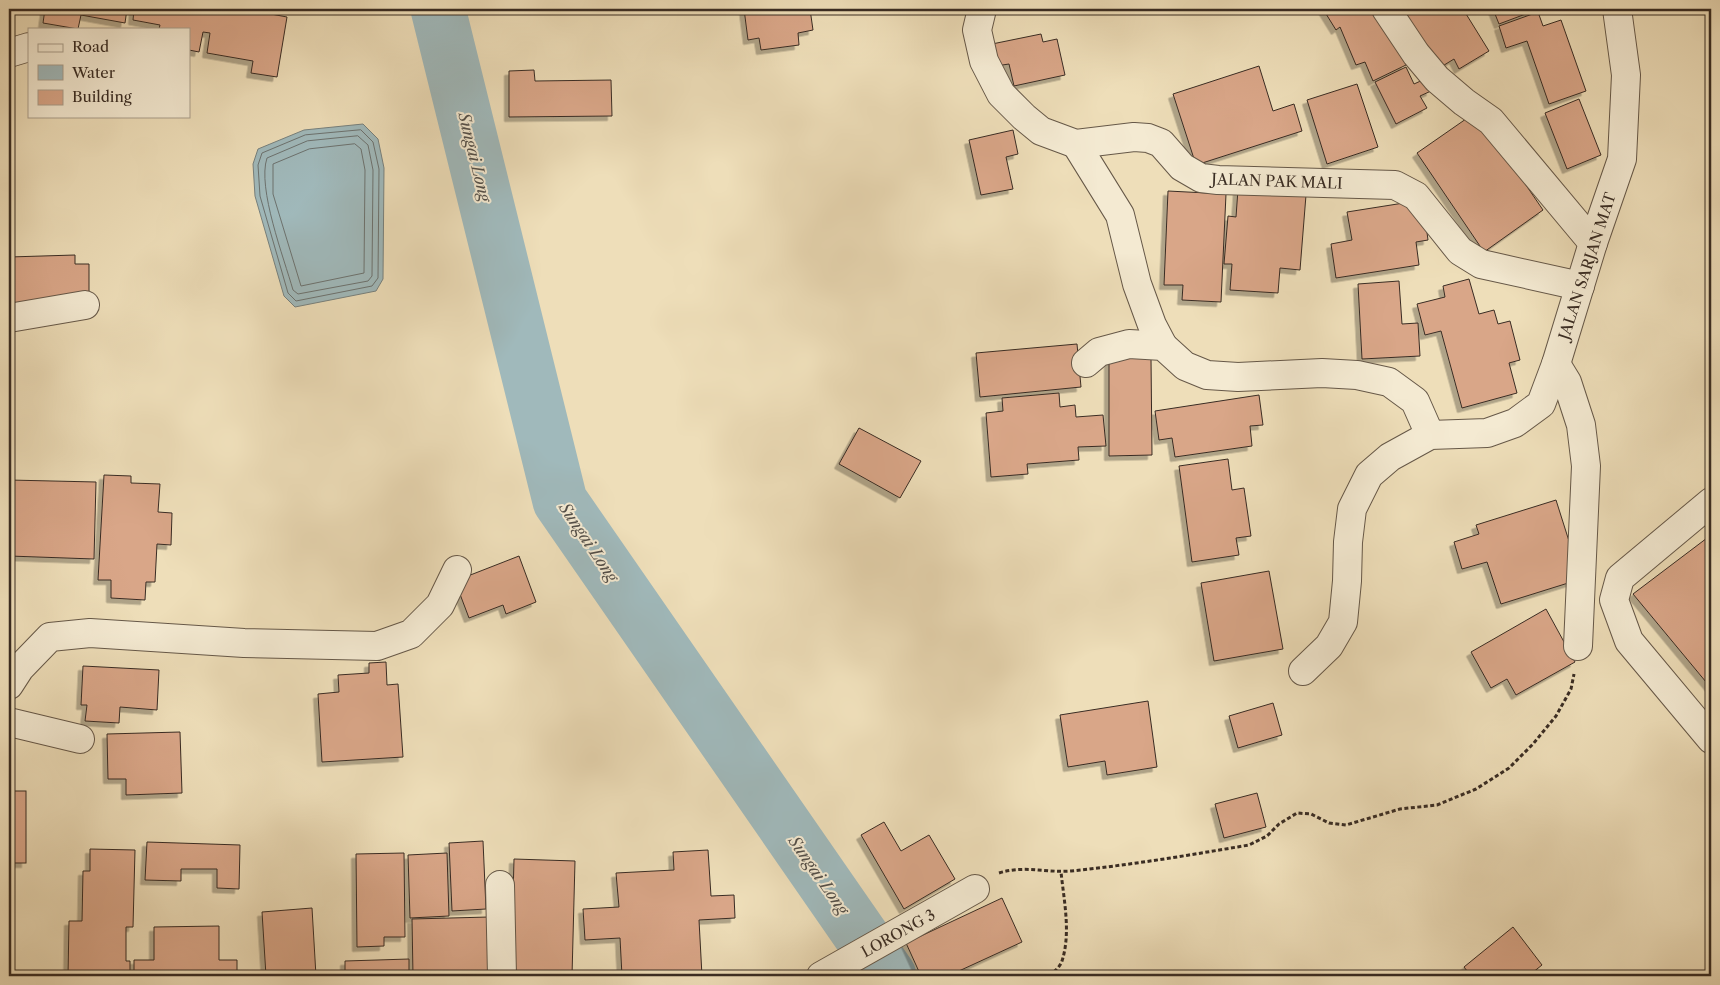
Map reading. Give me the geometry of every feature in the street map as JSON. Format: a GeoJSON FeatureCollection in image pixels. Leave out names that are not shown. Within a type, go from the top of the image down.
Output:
{"type":"FeatureCollection","features":[{"type":"Feature","properties":{"kind":"street","name":"JALAN PAK MALI"},"geometry":{"type":"LineString","coordinates":[[982,9],[977,30],[984,62],[1001,94],[1041,131],[1076,144],[1134,137],[1148,138],[1161,143],[1182,168],[1201,178],[1395,185],[1416,196],[1460,251],[1481,264],[1580,286]]}},
{"type":"Feature","properties":{"kind":"street"},"geometry":{"type":"LineString","coordinates":[[1386,9],[1416,54],[1437,79],[1464,102],[1492,121],[1593,243]]}},
{"type":"Feature","properties":{"kind":"street","name":"JALAN SARJAN MAT"},"geometry":{"type":"LineString","coordinates":[[1430,435],[1487,433],[1516,423],[1540,404],[1556,364],[1593,243],[1622,159],[1626,75],[1617,9]]}},
{"type":"Feature","properties":{"kind":"street"},"geometry":{"type":"LineString","coordinates":[[9,53],[28,47]]}},
{"type":"Feature","properties":{"kind":"street"},"geometry":{"type":"LineString","coordinates":[[1076,144],[1120,215],[1137,284],[1152,325],[1163,346],[1185,366],[1207,375],[1238,377],[1322,373],[1357,375],[1389,382],[1415,400],[1430,435],[1390,457],[1369,475],[1352,509],[1343,622],[1329,646],[1303,671]]}},
{"type":"Feature","properties":{"kind":"street"},"geometry":{"type":"LineString","coordinates":[[9,318],[86,305]]}},
{"type":"Feature","properties":{"kind":"street"},"geometry":{"type":"LineString","coordinates":[[1086,363],[1099,352],[1129,344],[1163,346]]}},
{"type":"Feature","properties":{"kind":"street"},"geometry":{"type":"LineString","coordinates":[[1556,364],[1567,382],[1581,425],[1586,466],[1578,646]]}},
{"type":"Feature","properties":{"kind":"street"},"geometry":{"type":"LineString","coordinates":[[1711,502],[1620,578],[1614,600],[1629,641],[1711,739]]}},
{"type":"Feature","properties":{"kind":"street"},"geometry":{"type":"LineString","coordinates":[[9,685],[20,668],[50,636],[90,633],[244,643],[377,646],[411,634],[440,605],[457,570]]}},
{"type":"Feature","properties":{"kind":"street"},"geometry":{"type":"LineString","coordinates":[[9,722],[80,739]]}},
{"type":"Feature","properties":{"kind":"street"},"geometry":{"type":"LineString","coordinates":[[500,885],[502,976]]}},
{"type":"Feature","properties":{"kind":"street","name":"LORONG 3"},"geometry":{"type":"LineString","coordinates":[[821,976],[975,889]]}},
{"type":"Feature","properties":{"kind":"path"},"geometry":{"type":"LineString","coordinates":[[975,889],[1000,872],[1024,868],[1061,872],[1178,857],[1249,845],[1267,836],[1279,824],[1297,813],[1311,814],[1329,823],[1346,825],[1400,809],[1437,805],[1476,789],[1509,768],[1533,744],[1556,716],[1571,690],[1578,646]]}},
{"type":"Feature","properties":{"kind":"path"},"geometry":{"type":"LineString","coordinates":[[1049,976],[1061,963],[1064,948],[1066,922],[1061,872]]}},
{"type":"Feature","properties":{"kind":"water"},"geometry":{"type":"Polygon","coordinates":[[[363,124],[378,139],[384,168],[383,279],[376,291],[295,307],[284,296],[255,196],[253,164],[258,149],[304,130],[363,124]]]}},
{"type":"Feature","properties":{"kind":"building"},"geometry":{"type":"Polygon","coordinates":[[[45,9],[127,9],[125,23],[81,15],[78,28],[43,23],[45,9]]]}},
{"type":"Feature","properties":{"kind":"building"},"geometry":{"type":"Polygon","coordinates":[[[134,9],[255,9],[255,11],[287,17],[277,77],[251,73],[253,61],[207,53],[210,33],[203,32],[199,52],[190,50],[190,28],[159,28],[160,25],[133,20],[134,9]]]}},
{"type":"Feature","properties":{"kind":"building"},"geometry":{"type":"Polygon","coordinates":[[[744,9],[810,9],[813,30],[798,33],[799,45],[761,50],[759,38],[748,40],[744,9]]]}},
{"type":"Feature","properties":{"kind":"building"},"geometry":{"type":"Polygon","coordinates":[[[1323,9],[1378,9],[1390,15],[1406,65],[1373,81],[1365,62],[1356,65],[1340,27],[1336,30],[1323,9]]]}},
{"type":"Feature","properties":{"kind":"building"},"geometry":{"type":"Polygon","coordinates":[[[1406,9],[1463,9],[1489,51],[1459,69],[1454,59],[1436,70],[1401,12],[1406,9]]]}},
{"type":"Feature","properties":{"kind":"building"},"geometry":{"type":"Polygon","coordinates":[[[1493,9],[1539,9],[1499,24],[1493,9]]]}},
{"type":"Feature","properties":{"kind":"building"},"geometry":{"type":"Polygon","coordinates":[[[1538,12],[1543,26],[1561,20],[1586,91],[1549,104],[1527,41],[1506,48],[1499,26],[1538,12]]]}},
{"type":"Feature","properties":{"kind":"building"},"geometry":{"type":"Polygon","coordinates":[[[1041,34],[1043,42],[1057,39],[1065,75],[1014,86],[1009,64],[996,66],[992,44],[1041,34]]]}},
{"type":"Feature","properties":{"kind":"building"},"geometry":{"type":"Polygon","coordinates":[[[1259,66],[1273,111],[1294,104],[1302,131],[1196,165],[1173,94],[1259,66]]]}},
{"type":"Feature","properties":{"kind":"building"},"geometry":{"type":"Polygon","coordinates":[[[1406,67],[1414,84],[1425,79],[1431,91],[1420,96],[1427,108],[1396,124],[1375,82],[1406,67]]]}},
{"type":"Feature","properties":{"kind":"building"},"geometry":{"type":"Polygon","coordinates":[[[534,70],[535,81],[611,80],[612,116],[509,117],[509,71],[534,70]]]}},
{"type":"Feature","properties":{"kind":"building"},"geometry":{"type":"Polygon","coordinates":[[[1357,84],[1378,147],[1327,164],[1307,100],[1357,84]]]}},
{"type":"Feature","properties":{"kind":"building"},"geometry":{"type":"Polygon","coordinates":[[[1579,99],[1601,155],[1567,169],[1545,113],[1579,99]]]}},
{"type":"Feature","properties":{"kind":"building"},"geometry":{"type":"Polygon","coordinates":[[[1476,112],[1543,210],[1484,252],[1417,153],[1476,112]]]}},
{"type":"Feature","properties":{"kind":"building"},"geometry":{"type":"Polygon","coordinates":[[[1013,130],[1018,154],[1006,157],[1013,189],[981,195],[969,140],[1013,130]]]}},
{"type":"Feature","properties":{"kind":"building"},"geometry":{"type":"Polygon","coordinates":[[[1238,189],[1306,195],[1300,270],[1280,268],[1278,293],[1230,290],[1232,264],[1224,264],[1228,216],[1236,217],[1238,189]]]}},
{"type":"Feature","properties":{"kind":"building"},"geometry":{"type":"Polygon","coordinates":[[[1168,191],[1226,194],[1221,302],[1182,300],[1183,285],[1164,285],[1168,191]]]}},
{"type":"Feature","properties":{"kind":"building"},"geometry":{"type":"Polygon","coordinates":[[[1410,202],[1424,210],[1428,240],[1416,242],[1419,265],[1336,278],[1331,244],[1352,240],[1347,212],[1410,202]]]}},
{"type":"Feature","properties":{"kind":"building"},"geometry":{"type":"Polygon","coordinates":[[[75,255],[75,264],[89,264],[89,295],[76,301],[9,303],[9,257],[75,255]]]}},
{"type":"Feature","properties":{"kind":"building"},"geometry":{"type":"Polygon","coordinates":[[[1469,279],[1479,314],[1494,310],[1498,324],[1510,321],[1520,360],[1509,363],[1517,393],[1462,408],[1441,331],[1425,335],[1417,304],[1445,297],[1443,286],[1469,279]]]}},
{"type":"Feature","properties":{"kind":"building"},"geometry":{"type":"Polygon","coordinates":[[[1399,281],[1402,324],[1418,323],[1420,356],[1362,359],[1358,284],[1399,281]]]}},
{"type":"Feature","properties":{"kind":"building"},"geometry":{"type":"Polygon","coordinates":[[[1077,344],[1081,387],[980,397],[976,353],[1077,344]]]}},
{"type":"Feature","properties":{"kind":"building"},"geometry":{"type":"Polygon","coordinates":[[[1109,358],[1151,358],[1152,455],[1109,456],[1109,358]]]}},
{"type":"Feature","properties":{"kind":"building"},"geometry":{"type":"Polygon","coordinates":[[[1059,393],[1060,407],[1075,405],[1076,417],[1103,415],[1106,446],[1078,447],[1079,460],[1027,464],[1028,474],[991,477],[986,413],[1003,411],[1002,398],[1059,393]]]}},
{"type":"Feature","properties":{"kind":"building"},"geometry":{"type":"Polygon","coordinates":[[[1259,395],[1263,425],[1250,426],[1252,446],[1175,457],[1172,438],[1159,440],[1155,411],[1259,395]]]}},
{"type":"Feature","properties":{"kind":"building"},"geometry":{"type":"Polygon","coordinates":[[[859,428],[921,461],[900,498],[839,464],[859,428]]]}},
{"type":"Feature","properties":{"kind":"building"},"geometry":{"type":"Polygon","coordinates":[[[1228,459],[1232,490],[1244,488],[1251,536],[1236,538],[1239,555],[1192,562],[1179,466],[1228,459]]]}},
{"type":"Feature","properties":{"kind":"building"},"geometry":{"type":"Polygon","coordinates":[[[104,475],[131,476],[131,483],[160,484],[158,512],[172,513],[171,545],[157,544],[155,582],[146,582],[145,600],[111,598],[111,580],[98,580],[104,475]]]}},
{"type":"Feature","properties":{"kind":"building"},"geometry":{"type":"Polygon","coordinates":[[[9,480],[96,482],[94,559],[9,556],[9,480]]]}},
{"type":"Feature","properties":{"kind":"building"},"geometry":{"type":"Polygon","coordinates":[[[1556,500],[1581,579],[1501,604],[1487,562],[1462,569],[1454,542],[1479,534],[1476,525],[1556,500]]]}},
{"type":"Feature","properties":{"kind":"building"},"geometry":{"type":"Polygon","coordinates":[[[1711,535],[1711,688],[1633,594],[1711,535]]]}},
{"type":"Feature","properties":{"kind":"building"},"geometry":{"type":"Polygon","coordinates":[[[519,556],[536,602],[506,614],[503,605],[469,618],[455,581],[519,556]]]}},
{"type":"Feature","properties":{"kind":"building"},"geometry":{"type":"Polygon","coordinates":[[[1269,571],[1283,649],[1214,661],[1201,583],[1269,571]]]}},
{"type":"Feature","properties":{"kind":"building"},"geometry":{"type":"Polygon","coordinates":[[[1546,609],[1575,662],[1516,695],[1507,679],[1491,688],[1471,652],[1546,609]]]}},
{"type":"Feature","properties":{"kind":"building"},"geometry":{"type":"Polygon","coordinates":[[[386,662],[387,685],[398,684],[403,757],[322,762],[318,694],[339,692],[338,675],[369,673],[369,663],[386,662]]]}},
{"type":"Feature","properties":{"kind":"building"},"geometry":{"type":"Polygon","coordinates":[[[83,666],[159,670],[157,710],[120,707],[119,723],[85,721],[87,705],[81,705],[83,666]]]}},
{"type":"Feature","properties":{"kind":"building"},"geometry":{"type":"Polygon","coordinates":[[[1148,701],[1157,767],[1107,775],[1105,761],[1068,767],[1060,715],[1148,701]]]}},
{"type":"Feature","properties":{"kind":"building"},"geometry":{"type":"Polygon","coordinates":[[[1273,703],[1282,735],[1238,748],[1229,716],[1273,703]]]}},
{"type":"Feature","properties":{"kind":"building"},"geometry":{"type":"Polygon","coordinates":[[[180,732],[182,793],[126,795],[126,779],[108,779],[107,734],[180,732]]]}},
{"type":"Feature","properties":{"kind":"building"},"geometry":{"type":"Polygon","coordinates":[[[9,791],[26,791],[26,863],[9,863],[9,791]]]}},
{"type":"Feature","properties":{"kind":"building"},"geometry":{"type":"Polygon","coordinates":[[[1257,793],[1266,827],[1224,838],[1215,804],[1257,793]]]}},
{"type":"Feature","properties":{"kind":"building"},"geometry":{"type":"Polygon","coordinates":[[[884,822],[901,851],[929,835],[955,879],[904,909],[861,835],[884,822]]]}},
{"type":"Feature","properties":{"kind":"building"},"geometry":{"type":"Polygon","coordinates":[[[483,841],[486,909],[452,911],[449,843],[483,841]]]}},
{"type":"Feature","properties":{"kind":"building"},"geometry":{"type":"Polygon","coordinates":[[[147,842],[240,845],[239,889],[217,888],[217,869],[181,869],[181,881],[145,880],[147,842]]]}},
{"type":"Feature","properties":{"kind":"building"},"geometry":{"type":"Polygon","coordinates":[[[90,849],[135,850],[133,927],[126,927],[126,961],[130,961],[130,976],[68,976],[69,921],[82,921],[83,871],[90,871],[90,849]]]}},
{"type":"Feature","properties":{"kind":"building"},"geometry":{"type":"Polygon","coordinates":[[[708,850],[711,896],[734,895],[735,918],[699,920],[702,976],[622,976],[620,938],[585,940],[583,909],[619,907],[616,873],[674,870],[673,852],[708,850]]]}},
{"type":"Feature","properties":{"kind":"building"},"geometry":{"type":"Polygon","coordinates":[[[404,853],[405,937],[384,937],[384,946],[357,947],[356,854],[404,853]]]}},
{"type":"Feature","properties":{"kind":"building"},"geometry":{"type":"Polygon","coordinates":[[[447,853],[449,916],[410,918],[408,855],[447,853]]]}},
{"type":"Feature","properties":{"kind":"building"},"geometry":{"type":"Polygon","coordinates":[[[514,859],[575,861],[572,976],[511,976],[514,859]]]}},
{"type":"Feature","properties":{"kind":"building"},"geometry":{"type":"Polygon","coordinates":[[[1002,898],[1022,942],[948,976],[921,976],[906,943],[1002,898]]]}},
{"type":"Feature","properties":{"kind":"building"},"geometry":{"type":"Polygon","coordinates":[[[312,908],[316,976],[266,976],[262,912],[312,908]]]}},
{"type":"Feature","properties":{"kind":"building"},"geometry":{"type":"Polygon","coordinates":[[[489,917],[490,976],[413,976],[412,919],[489,917]]]}},
{"type":"Feature","properties":{"kind":"building"},"geometry":{"type":"Polygon","coordinates":[[[219,926],[219,960],[237,960],[237,976],[134,976],[134,960],[154,960],[154,927],[219,926]]]}},
{"type":"Feature","properties":{"kind":"building"},"geometry":{"type":"Polygon","coordinates":[[[1513,927],[1542,965],[1532,973],[1535,976],[1500,976],[1498,973],[1493,976],[1471,976],[1464,967],[1513,927]]]}},
{"type":"Feature","properties":{"kind":"building"},"geometry":{"type":"Polygon","coordinates":[[[409,959],[409,976],[345,976],[345,961],[409,959]]]}},
{"type":"Feature","properties":{"kind":"waterway","name":"Sungai Long"},"geometry":{"type":"LineString","coordinates":[[438,9],[560,501],[889,976]]}}]}
